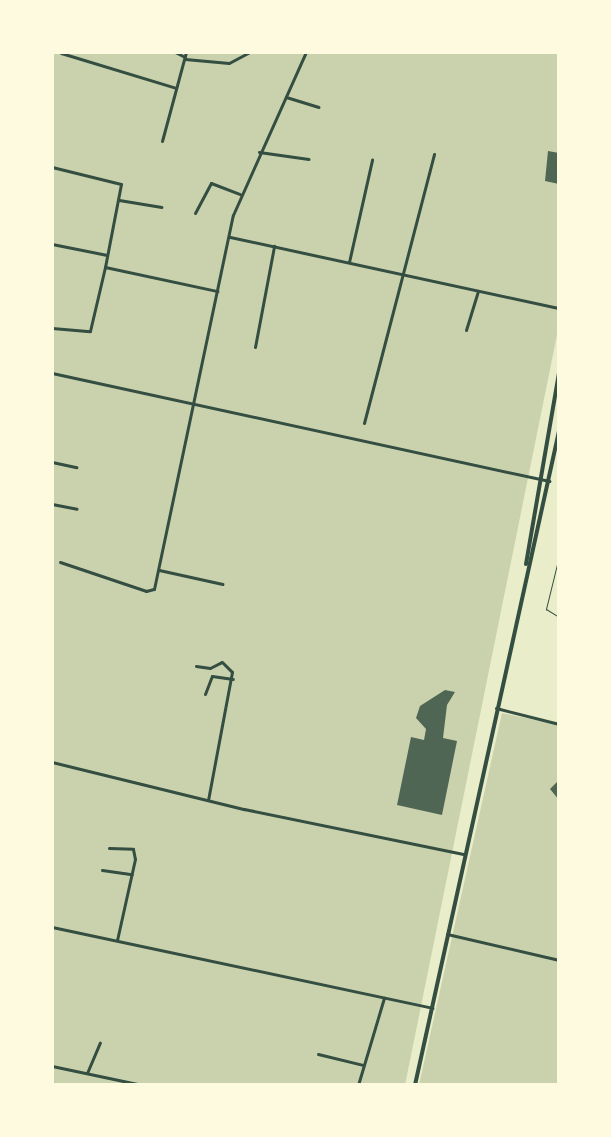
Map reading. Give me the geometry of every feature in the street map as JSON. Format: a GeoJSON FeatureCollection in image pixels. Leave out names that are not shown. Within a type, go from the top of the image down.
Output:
{"type":"FeatureCollection","features":[{"type":"Feature","properties":{"kind":"main road"},"geometry":{"type":"LineString","coordinates":[[525,571],[537,478],[559,373]]}},
{"type":"Feature","properties":{"kind":"main road"},"geometry":{"type":"LineString","coordinates":[[415,1085],[525,571],[559,431]]}},
{"type":"Feature","properties":{"kind":"street"},"geometry":{"type":"LineString","coordinates":[[175,52],[229,63],[250,52]]}},
{"type":"Feature","properties":{"kind":"street"},"geometry":{"type":"LineString","coordinates":[[60,562],[146,591],[154,589],[240,194],[306,52]]}},
{"type":"Feature","properties":{"kind":"street"},"geometry":{"type":"LineString","coordinates":[[61,53],[176,88]]}},
{"type":"Feature","properties":{"kind":"street"},"geometry":{"type":"LineString","coordinates":[[162,141],[185,56]]}},
{"type":"Feature","properties":{"kind":"street"},"geometry":{"type":"LineString","coordinates":[[286,97],[319,107]]}},
{"type":"Feature","properties":{"kind":"street"},"geometry":{"type":"LineString","coordinates":[[259,152],[309,159]]}},
{"type":"Feature","properties":{"kind":"street"},"geometry":{"type":"LineString","coordinates":[[364,423],[434,154]]}},
{"type":"Feature","properties":{"kind":"street"},"geometry":{"type":"LineString","coordinates":[[349,262],[372,160]]}},
{"type":"Feature","properties":{"kind":"street"},"geometry":{"type":"LineString","coordinates":[[52,167],[116,179],[121,184],[93,320],[86,334],[52,328]]}},
{"type":"Feature","properties":{"kind":"street"},"geometry":{"type":"LineString","coordinates":[[195,213],[211,183],[240,194]]}},
{"type":"Feature","properties":{"kind":"street"},"geometry":{"type":"LineString","coordinates":[[119,200],[161,207]]}},
{"type":"Feature","properties":{"kind":"street"},"geometry":{"type":"LineString","coordinates":[[229,236],[559,308]]}},
{"type":"Feature","properties":{"kind":"street"},"geometry":{"type":"LineString","coordinates":[[52,244],[107,256]]}},
{"type":"Feature","properties":{"kind":"street"},"geometry":{"type":"LineString","coordinates":[[255,347],[274,246]]}},
{"type":"Feature","properties":{"kind":"street"},"geometry":{"type":"LineString","coordinates":[[105,267],[217,291]]}},
{"type":"Feature","properties":{"kind":"street"},"geometry":{"type":"LineString","coordinates":[[466,330],[478,291]]}},
{"type":"Feature","properties":{"kind":"street"},"geometry":{"type":"LineString","coordinates":[[52,373],[549,481]]}},
{"type":"Feature","properties":{"kind":"street"},"geometry":{"type":"LineString","coordinates":[[52,462],[76,467]]}},
{"type":"Feature","properties":{"kind":"street"},"geometry":{"type":"LineString","coordinates":[[52,504],[77,509]]}},
{"type":"Feature","properties":{"kind":"street"},"geometry":{"type":"LineString","coordinates":[[159,570],[222,584]]}},
{"type":"Feature","properties":{"kind":"street"},"geometry":{"type":"LineString","coordinates":[[196,666],[224,663],[233,679],[208,800]]}},
{"type":"Feature","properties":{"kind":"street"},"geometry":{"type":"LineString","coordinates":[[205,694],[212,676],[233,679]]}},
{"type":"Feature","properties":{"kind":"street"},"geometry":{"type":"LineString","coordinates":[[496,708],[559,724]]}},
{"type":"Feature","properties":{"kind":"street"},"geometry":{"type":"LineString","coordinates":[[52,762],[208,800],[464,854]]}},
{"type":"Feature","properties":{"kind":"street"},"geometry":{"type":"LineString","coordinates":[[109,848],[134,850],[132,874],[117,940]]}},
{"type":"Feature","properties":{"kind":"street"},"geometry":{"type":"LineString","coordinates":[[102,870],[132,874]]}},
{"type":"Feature","properties":{"kind":"street"},"geometry":{"type":"LineString","coordinates":[[52,927],[432,1008]]}},
{"type":"Feature","properties":{"kind":"street"},"geometry":{"type":"LineString","coordinates":[[447,934],[559,960]]}},
{"type":"Feature","properties":{"kind":"street"},"geometry":{"type":"LineString","coordinates":[[358,1085],[384,998]]}},
{"type":"Feature","properties":{"kind":"street"},"geometry":{"type":"LineString","coordinates":[[87,1073],[100,1043]]}},
{"type":"Feature","properties":{"kind":"street"},"geometry":{"type":"LineString","coordinates":[[318,1054],[363,1065]]}},
{"type":"Feature","properties":{"kind":"street"},"geometry":{"type":"LineString","coordinates":[[52,1066],[142,1085]]}},
{"type":"Feature","properties":{"kind":"path"},"geometry":{"type":"LineString","coordinates":[[559,556],[546,609],[559,617]]}},
{"type":"Feature","properties":{"kind":"green space"},"geometry":{"type":"Polygon","coordinates":[[[52,52],[559,52],[559,325],[405,1085],[52,1085],[52,52]]]}},
{"type":"Feature","properties":{"kind":"green space"},"geometry":{"type":"Polygon","coordinates":[[[502,713],[559,725],[559,1085],[419,1085],[502,713]]]}},
{"type":"Feature","properties":{"kind":"building"},"geometry":{"type":"Polygon","coordinates":[[[548,151],[559,153],[559,184],[545,181],[548,151]]]}},
{"type":"Feature","properties":{"kind":"building"},"geometry":{"type":"Polygon","coordinates":[[[445,690],[455,692],[447,705],[443,738],[457,741],[442,815],[397,805],[411,737],[424,740],[426,729],[416,718],[420,706],[445,690]]]}},
{"type":"Feature","properties":{"kind":"building"},"geometry":{"type":"Polygon","coordinates":[[[559,780],[559,800],[550,789],[559,780]]]}}]}
